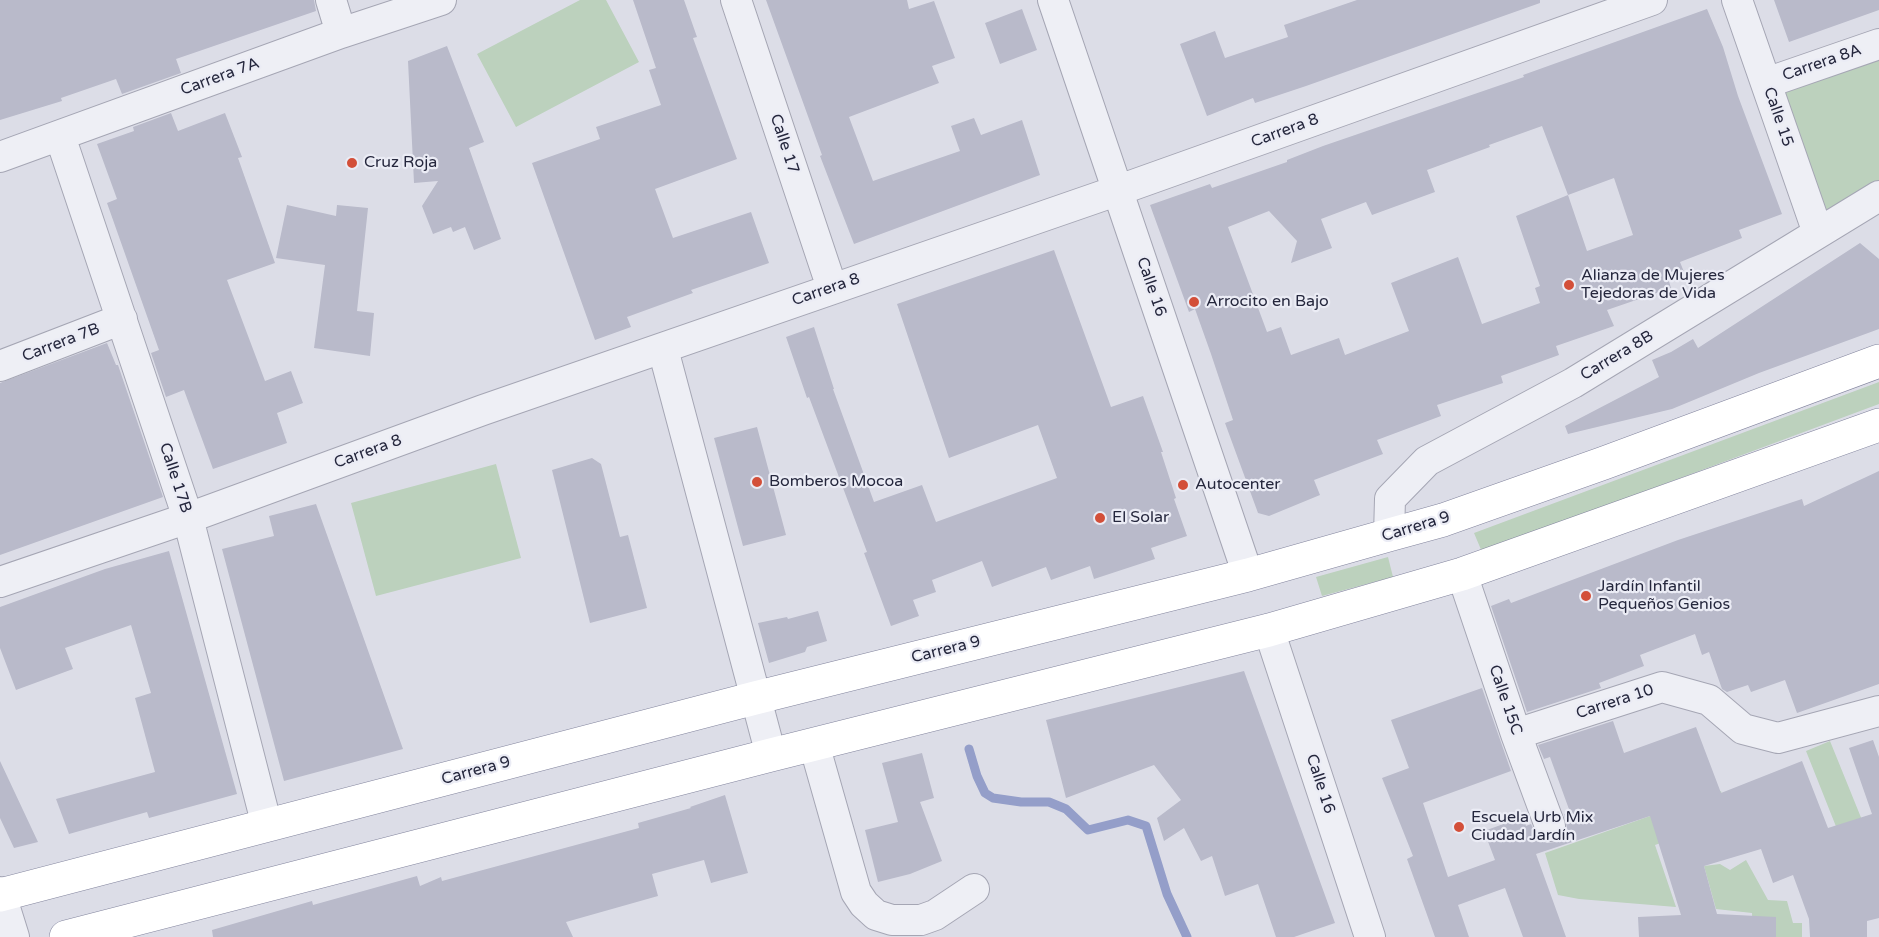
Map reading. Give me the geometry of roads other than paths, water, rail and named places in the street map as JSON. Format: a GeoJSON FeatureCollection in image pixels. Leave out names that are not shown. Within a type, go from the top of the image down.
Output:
{"type":"FeatureCollection","features":[{"type":"Feature","properties":{"kind":"highway","name":"Carrera 9"},"geometry":{"type":"LineString","coordinates":[[0,894],[755,698],[1248,575],[1443,520],[1879,361]]}},
{"type":"Feature","properties":{"kind":"highway"},"geometry":{"type":"LineString","coordinates":[[66,937],[814,744],[1269,630],[1462,574],[1879,425]]}},
{"type":"Feature","properties":{"kind":"street"},"geometry":{"type":"LineString","coordinates":[[331,0],[341,33]]}},
{"type":"Feature","properties":{"kind":"street","name":"Carrera 7A"},"geometry":{"type":"LineString","coordinates":[[0,157],[341,33],[441,0]]}},
{"type":"Feature","properties":{"kind":"street","name":"Calle 17"},"geometry":{"type":"LineString","coordinates":[[736,0],[832,288]]}},
{"type":"Feature","properties":{"kind":"street","name":"Calle 16"},"geometry":{"type":"LineString","coordinates":[[1053,0],[1248,575]]}},
{"type":"Feature","properties":{"kind":"street","name":"Carrera 8"},"geometry":{"type":"LineString","coordinates":[[0,582],[188,518],[483,410],[1119,190],[1652,0]]}},
{"type":"Feature","properties":{"kind":"street","name":"Calle 15"},"geometry":{"type":"LineString","coordinates":[[1737,0],[1818,233]]}},
{"type":"Feature","properties":{"kind":"street","name":"Carrera 8A"},"geometry":{"type":"LineString","coordinates":[[1766,83],[1879,44]]}},
{"type":"Feature","properties":{"kind":"street","name":"Calle 17B"},"geometry":{"type":"LineString","coordinates":[[60,136],[188,518],[267,826]]}},
{"type":"Feature","properties":{"kind":"street","name":"Carrera 8B"},"geometry":{"type":"LineString","coordinates":[[1389,535],[1390,499],[1427,461],[1573,383],[1879,196]]}},
{"type":"Feature","properties":{"kind":"street","name":"Carrera 7B"},"geometry":{"type":"LineString","coordinates":[[0,366],[122,319]]}},
{"type":"Feature","properties":{"kind":"street"},"geometry":{"type":"LineString","coordinates":[[663,349],[771,755]]}},
{"type":"Feature","properties":{"kind":"street","name":"Calle 15C"},"geometry":{"type":"LineString","coordinates":[[1462,574],[1550,826]]}},
{"type":"Feature","properties":{"kind":"street","name":"Calle 16"},"geometry":{"type":"LineString","coordinates":[[1269,630],[1370,937]]}},
{"type":"Feature","properties":{"kind":"street","name":"Carrera 10"},"geometry":{"type":"LineString","coordinates":[[1516,734],[1662,687],[1709,700],[1743,729],[1778,738],[1879,712]]}},
{"type":"Feature","properties":{"kind":"street"},"geometry":{"type":"LineString","coordinates":[[814,744],[856,892],[864,904],[876,915],[892,920],[921,920],[935,915],[974,889]]}},
{"type":"Feature","properties":{"kind":"street"},"geometry":{"type":"LineString","coordinates":[[0,894],[14,937]]}},
{"type":"Feature","properties":{"kind":"waterway"},"geometry":{"type":"LineString","coordinates":[[969,749],[985,793],[993,798],[1021,802],[1049,802],[1066,809],[1088,830],[1128,820],[1146,826],[1167,894],[1187,937]]}},
{"type":"Feature","properties":{"kind":"place","name":"Cruz Roja"},"geometry":{"type":"Point","coordinates":[352,163]}},
{"type":"Feature","properties":{"kind":"place","name":"Alianza de Mujeres Tejedoras de Vida"},"geometry":{"type":"Point","coordinates":[1569,285]}},
{"type":"Feature","properties":{"kind":"place","name":"Arrocito en Bajo"},"geometry":{"type":"Point","coordinates":[1194,302]}},
{"type":"Feature","properties":{"kind":"place","name":"Bomberos Mocoa"},"geometry":{"type":"Point","coordinates":[757,482]}},
{"type":"Feature","properties":{"kind":"place","name":"Autocenter"},"geometry":{"type":"Point","coordinates":[1183,485]}},
{"type":"Feature","properties":{"kind":"place","name":"El Solar"},"geometry":{"type":"Point","coordinates":[1100,518]}},
{"type":"Feature","properties":{"kind":"place","name":"Jardín Infantil Pequeños Genios"},"geometry":{"type":"Point","coordinates":[1586,596]}},
{"type":"Feature","properties":{"kind":"place","name":"Escuela Urb Mix Ciudad Jardín"},"geometry":{"type":"Point","coordinates":[1459,827]}}]}
